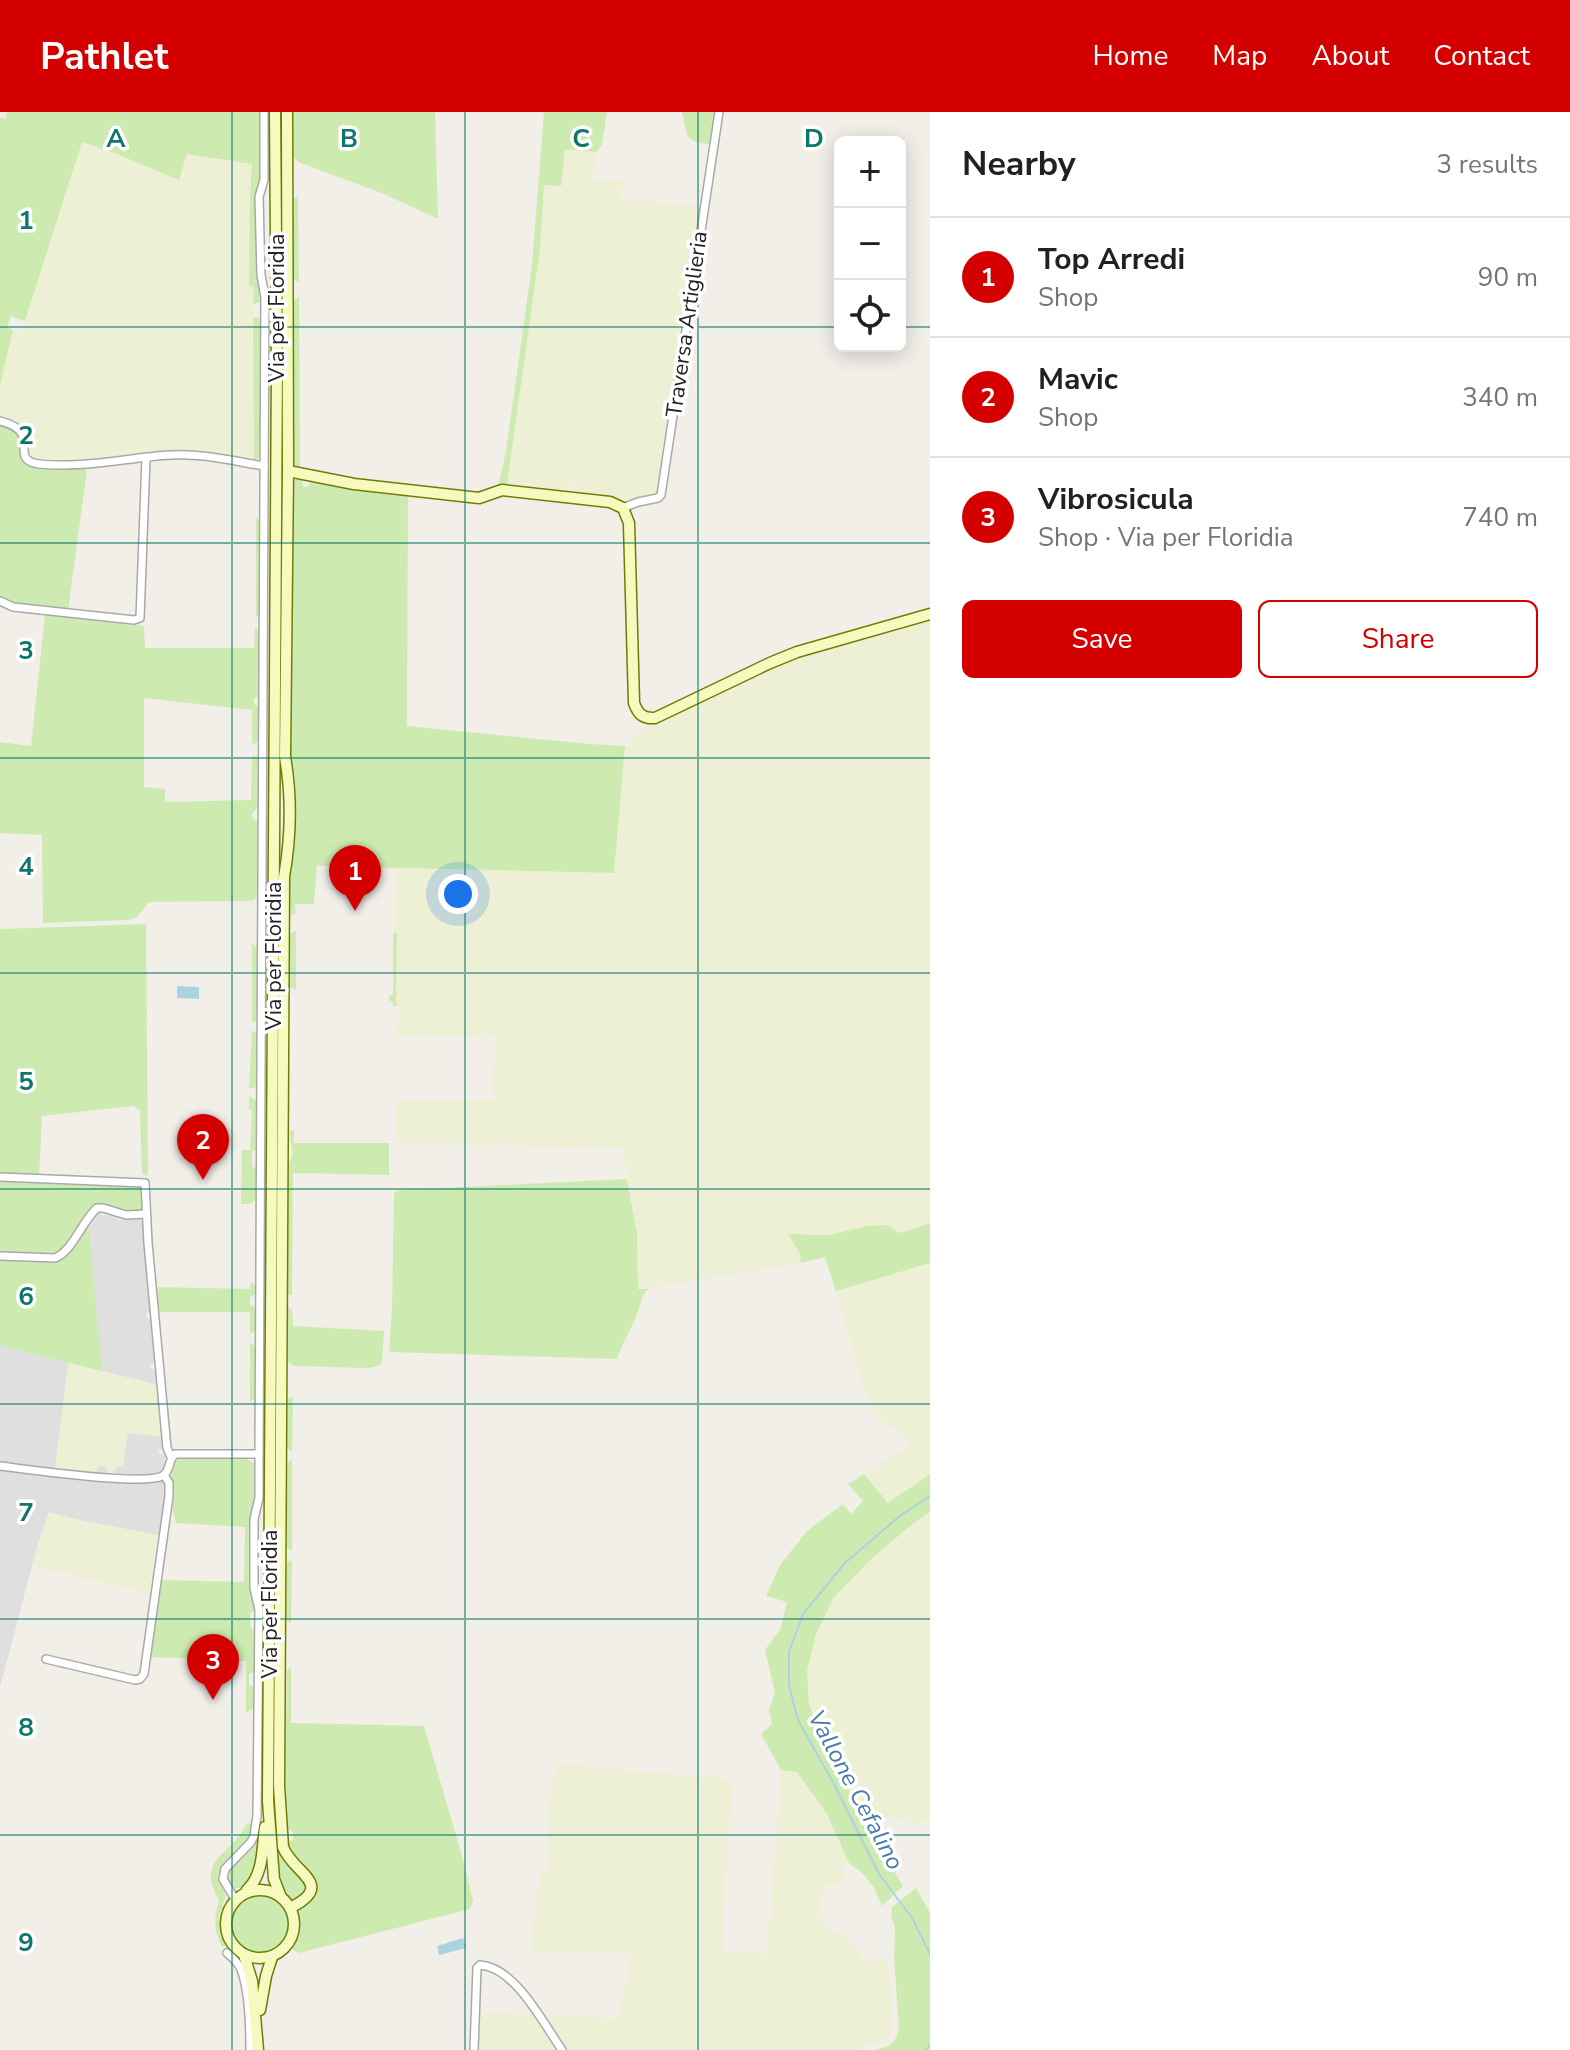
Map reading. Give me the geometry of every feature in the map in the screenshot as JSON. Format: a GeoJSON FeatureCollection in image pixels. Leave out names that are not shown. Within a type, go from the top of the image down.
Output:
{"type":"FeatureCollection","features":[{"type":"Feature","properties":{"kind":"street"},"geometry":{"type":"LineString","coordinates":[[240,1896],[223,1879],[225,1869],[251,1842],[257,1816],[259,1610],[254,1588],[254,1519],[259,1498],[265,297],[261,275],[259,197],[264,180],[264,112]]}},
{"type":"Feature","properties":{"kind":"street","name":"Via per Floridia"},"geometry":{"type":"LineString","coordinates":[[268,1801],[277,364],[275,112]]}},
{"type":"Feature","properties":{"kind":"street"},"geometry":{"type":"LineString","coordinates":[[287,112],[285,757],[289,782],[289,848],[284,877],[279,1786],[283,1847],[286,1855],[309,1878],[311,1891],[308,1897],[290,1908]]}},
{"type":"Feature","properties":{"kind":"street","name":"Traversa Artiglieria"},"geometry":{"type":"LineString","coordinates":[[623,508],[661,495],[719,112]]}},
{"type":"Feature","properties":{"kind":"street"},"geometry":{"type":"LineString","coordinates":[[0,421],[21,429],[26,460],[37,464],[86,466],[190,454],[264,466]]}},
{"type":"Feature","properties":{"kind":"street"},"geometry":{"type":"LineString","coordinates":[[0,601],[13,607],[134,620],[140,618],[146,458]]}},
{"type":"Feature","properties":{"kind":"street"},"geometry":{"type":"LineString","coordinates":[[288,471],[354,484],[479,498],[502,490],[610,502],[623,508],[629,523],[634,703],[637,711],[648,719],[797,652],[930,614]]}},
{"type":"Feature","properties":{"kind":"street"},"geometry":{"type":"LineString","coordinates":[[0,1177],[145,1183],[167,1448],[171,1457],[164,1475],[152,1479],[0,1466]]}},
{"type":"Feature","properties":{"kind":"street"},"geometry":{"type":"LineString","coordinates":[[0,1256],[55,1258],[67,1251],[89,1215],[97,1208],[126,1215],[146,1214]]}},
{"type":"Feature","properties":{"kind":"street"},"geometry":{"type":"LineString","coordinates":[[171,1457],[181,1453],[259,1454]]}},
{"type":"Feature","properties":{"kind":"street"},"geometry":{"type":"LineString","coordinates":[[46,1659],[135,1680],[144,1674],[169,1496],[169,1483],[164,1475]]}},
{"type":"Feature","properties":{"kind":"street"},"geometry":{"type":"LineString","coordinates":[[268,1801],[274,1879],[281,1897],[290,1908],[294,1931],[282,1951],[272,1957],[258,1959],[235,1949],[225,1930],[225,1919],[229,1908],[255,1883],[260,1870],[268,1801]]}},
{"type":"Feature","properties":{"kind":"street"},"geometry":{"type":"LineString","coordinates":[[240,1896],[263,1890],[281,1897]]}},
{"type":"Feature","properties":{"kind":"street"},"geometry":{"type":"LineString","coordinates":[[227,1953],[240,1967],[249,2016],[250,2050]]}},
{"type":"Feature","properties":{"kind":"street"},"geometry":{"type":"LineString","coordinates":[[244,1955],[252,1981],[258,2050]]}},
{"type":"Feature","properties":{"kind":"street"},"geometry":{"type":"LineString","coordinates":[[257,2036],[264,1985],[272,1957]]}},
{"type":"Feature","properties":{"kind":"street"},"geometry":{"type":"LineString","coordinates":[[474,2050],[477,1968],[480,1965],[496,1968],[515,1984],[562,2050]]}},
{"type":"Feature","properties":{"kind":"shaded area"},"geometry":{"type":"Polygon","coordinates":[[[95,1212],[117,1216],[118,1220],[140,1219],[144,1223],[152,1312],[146,1313],[153,1323],[157,1361],[150,1368],[159,1373],[165,1448],[158,1449],[159,1454],[165,1455],[167,1483],[162,1536],[49,1512],[0,1687],[0,1346],[101,1371],[89,1225],[95,1212]]]}},
{"type":"Feature","properties":{"kind":"green space"},"geometry":{"type":"Polygon","coordinates":[[[7,112],[260,112],[257,273],[262,302],[253,304],[254,288],[249,285],[252,164],[187,154],[179,180],[82,142],[25,321],[11,316],[7,327],[13,330],[0,385],[0,117],[6,119],[7,112]]]}},
{"type":"Feature","properties":{"kind":"green space"},"geometry":{"type":"Polygon","coordinates":[[[292,112],[435,112],[438,219],[384,194],[298,162],[292,154],[292,112]]]}},
{"type":"Feature","properties":{"kind":"green space"},"geometry":{"type":"Polygon","coordinates":[[[544,112],[607,112],[602,144],[596,152],[565,149],[561,186],[544,185],[540,249],[507,485],[498,487],[506,451],[532,265],[544,112]]]}},
{"type":"Feature","properties":{"kind":"green space"},"geometry":{"type":"Polygon","coordinates":[[[682,112],[715,112],[710,144],[694,141],[687,136],[682,112]]]}},
{"type":"Feature","properties":{"kind":"green space"},"geometry":{"type":"Polygon","coordinates":[[[82,142],[179,180],[187,154],[252,164],[254,461],[178,450],[86,463],[37,461],[28,454],[25,426],[0,418],[0,385],[13,330],[20,332],[25,321],[82,142]]]}},
{"type":"Feature","properties":{"kind":"green space"},"geometry":{"type":"Polygon","coordinates":[[[564,149],[596,152],[593,178],[623,182],[621,198],[701,207],[657,495],[646,498],[627,501],[571,494],[575,486],[572,484],[565,493],[507,485],[540,249],[544,185],[564,149]]]}},
{"type":"Feature","properties":{"kind":"green space"},"geometry":{"type":"Polygon","coordinates":[[[298,196],[299,283],[293,278],[292,200],[298,196]]]}},
{"type":"Feature","properties":{"kind":"green space"},"geometry":{"type":"Polygon","coordinates":[[[299,297],[300,469],[292,463],[292,302],[299,297]]]}},
{"type":"Feature","properties":{"kind":"green space"},"geometry":{"type":"Polygon","coordinates":[[[253,317],[262,319],[261,456],[254,461],[253,317]]]}},
{"type":"Feature","properties":{"kind":"green space"},"geometry":{"type":"Polygon","coordinates":[[[0,424],[20,432],[24,461],[28,465],[87,470],[68,611],[13,605],[0,598],[0,424]]]}},
{"type":"Feature","properties":{"kind":"green space"},"geometry":{"type":"Polygon","coordinates":[[[301,477],[303,487],[308,487],[312,479],[408,495],[407,726],[625,746],[614,873],[317,866],[314,904],[295,904],[296,913],[288,916],[293,816],[290,756],[293,481],[301,477]]]}},
{"type":"Feature","properties":{"kind":"green space"},"geometry":{"type":"Polygon","coordinates":[[[256,518],[261,521],[260,615],[256,617],[256,518]]]}},
{"type":"Feature","properties":{"kind":"green space"},"geometry":{"type":"Polygon","coordinates":[[[45,615],[144,626],[145,648],[254,648],[255,627],[260,631],[260,695],[254,699],[260,709],[259,741],[252,745],[252,710],[144,698],[144,787],[165,789],[165,802],[251,800],[252,755],[259,758],[259,807],[252,813],[252,818],[259,823],[259,896],[252,901],[149,902],[138,916],[129,920],[43,923],[42,835],[0,833],[0,742],[31,746],[45,615]]]}},
{"type":"Feature","properties":{"kind":"green space"},"geometry":{"type":"Polygon","coordinates":[[[930,620],[930,1223],[900,1233],[887,1225],[829,1235],[789,1234],[800,1254],[801,1263],[638,1290],[637,1234],[623,1148],[398,1143],[399,1137],[395,1136],[395,1100],[493,1100],[495,1038],[396,1036],[397,1024],[402,1017],[396,1006],[397,934],[393,933],[397,868],[614,873],[625,746],[630,746],[639,730],[794,657],[930,620]]]}},
{"type":"Feature","properties":{"kind":"green space"},"geometry":{"type":"Polygon","coordinates":[[[146,924],[148,1176],[142,1174],[140,1110],[133,1106],[42,1116],[39,1177],[0,1176],[0,929],[146,924]]]}},
{"type":"Feature","properties":{"kind":"green space"},"geometry":{"type":"Polygon","coordinates":[[[296,931],[296,990],[288,986],[289,934],[296,931]]]}},
{"type":"Feature","properties":{"kind":"green space"},"geometry":{"type":"Polygon","coordinates":[[[393,933],[397,933],[396,1006],[389,1000],[393,994],[393,933]]]}},
{"type":"Feature","properties":{"kind":"green space"},"geometry":{"type":"Polygon","coordinates":[[[252,943],[258,948],[258,1020],[252,1023],[252,943]]]}},
{"type":"Feature","properties":{"kind":"green space"},"geometry":{"type":"Polygon","coordinates":[[[252,1030],[258,1034],[258,1086],[249,1089],[252,1030]]]}},
{"type":"Feature","properties":{"kind":"green space"},"geometry":{"type":"Polygon","coordinates":[[[249,1096],[258,1102],[257,1149],[252,1151],[252,1167],[257,1168],[257,1199],[250,1204],[241,1204],[242,1150],[250,1150],[252,1110],[249,1110],[249,1096]]]}},
{"type":"Feature","properties":{"kind":"green space"},"geometry":{"type":"Polygon","coordinates":[[[294,1129],[294,1143],[389,1143],[389,1175],[293,1173],[292,1295],[288,1294],[288,1164],[292,1153],[290,1132],[294,1129]]]}},
{"type":"Feature","properties":{"kind":"green space"},"geometry":{"type":"Polygon","coordinates":[[[0,1179],[143,1184],[144,1212],[126,1212],[103,1205],[77,1230],[66,1249],[53,1255],[0,1253],[0,1179]]]}},
{"type":"Feature","properties":{"kind":"green space"},"geometry":{"type":"Polygon","coordinates":[[[627,1179],[637,1234],[638,1289],[648,1289],[617,1359],[389,1352],[394,1193],[400,1190],[627,1179]]]}},
{"type":"Feature","properties":{"kind":"green space"},"geometry":{"type":"Polygon","coordinates":[[[930,1223],[930,1263],[836,1291],[825,1257],[801,1263],[800,1254],[788,1234],[829,1235],[887,1225],[900,1233],[930,1223]]]}},
{"type":"Feature","properties":{"kind":"green space"},"geometry":{"type":"Polygon","coordinates":[[[89,1225],[102,1371],[0,1346],[0,1259],[63,1259],[89,1225]]]}},
{"type":"Feature","properties":{"kind":"green space"},"geometry":{"type":"Polygon","coordinates":[[[930,1263],[930,1474],[888,1503],[864,1474],[910,1444],[899,1431],[876,1417],[864,1389],[836,1291],[930,1263]]]}},
{"type":"Feature","properties":{"kind":"green space"},"geometry":{"type":"Polygon","coordinates":[[[251,1282],[256,1286],[256,1293],[250,1298],[250,1304],[255,1308],[255,1331],[250,1334],[250,1312],[157,1312],[155,1287],[250,1289],[251,1282]]]}},
{"type":"Feature","properties":{"kind":"green space"},"geometry":{"type":"Polygon","coordinates":[[[288,1308],[292,1309],[293,1326],[384,1331],[382,1362],[379,1366],[367,1368],[294,1366],[288,1362],[288,1308]]]}},
{"type":"Feature","properties":{"kind":"green space"},"geometry":{"type":"Polygon","coordinates":[[[250,1343],[255,1346],[255,1398],[250,1402],[250,1343]]]}},
{"type":"Feature","properties":{"kind":"green space"},"geometry":{"type":"Polygon","coordinates":[[[68,1363],[160,1385],[164,1437],[128,1433],[123,1467],[116,1467],[115,1474],[108,1473],[105,1466],[100,1465],[92,1472],[55,1468],[68,1363]]]}},
{"type":"Feature","properties":{"kind":"green space"},"geometry":{"type":"Polygon","coordinates":[[[293,1396],[292,1452],[287,1448],[288,1399],[293,1396]]]}},
{"type":"Feature","properties":{"kind":"green space"},"geometry":{"type":"Polygon","coordinates":[[[241,1456],[256,1464],[251,1556],[255,1611],[250,1613],[251,1628],[255,1630],[255,1672],[249,1674],[249,1684],[254,1688],[254,1708],[246,1713],[246,1661],[149,1657],[160,1580],[244,1582],[245,1527],[176,1523],[171,1504],[172,1465],[177,1457],[241,1456]]]}},
{"type":"Feature","properties":{"kind":"green space"},"geometry":{"type":"Polygon","coordinates":[[[292,1459],[292,1551],[287,1548],[287,1464],[292,1459]]]}},
{"type":"Feature","properties":{"kind":"green space"},"geometry":{"type":"Polygon","coordinates":[[[864,1474],[888,1503],[930,1474],[930,1512],[868,1562],[834,1597],[816,1634],[807,1671],[809,1703],[818,1729],[868,1828],[903,1886],[882,1906],[873,1886],[849,1863],[827,1814],[797,1772],[781,1770],[761,1734],[772,1724],[769,1710],[775,1693],[765,1650],[781,1628],[787,1602],[766,1596],[780,1565],[807,1531],[843,1504],[851,1514],[863,1501],[848,1484],[864,1474]]]}},
{"type":"Feature","properties":{"kind":"green space"},"geometry":{"type":"Polygon","coordinates":[[[49,1512],[158,1535],[152,1561],[158,1563],[153,1595],[32,1565],[49,1512]]]}},
{"type":"Feature","properties":{"kind":"green space"},"geometry":{"type":"Polygon","coordinates":[[[930,1512],[930,1821],[914,1824],[890,1817],[868,1828],[818,1729],[809,1703],[807,1671],[811,1650],[834,1597],[868,1562],[930,1512]]]}},
{"type":"Feature","properties":{"kind":"green space"},"geometry":{"type":"Polygon","coordinates":[[[292,1560],[291,1624],[286,1620],[287,1562],[292,1560]]]}},
{"type":"Feature","properties":{"kind":"green space"},"geometry":{"type":"Polygon","coordinates":[[[291,1667],[291,1723],[424,1726],[461,1852],[473,1901],[470,1909],[299,1953],[290,1948],[300,1930],[299,1912],[315,1895],[311,1877],[285,1844],[293,1840],[293,1832],[287,1828],[285,1782],[287,1671],[291,1667]]]}},
{"type":"Feature","properties":{"kind":"green space"},"geometry":{"type":"Polygon","coordinates":[[[556,1764],[732,1779],[722,1952],[767,1954],[781,1770],[797,1772],[827,1814],[849,1863],[842,1867],[845,1884],[826,1885],[820,1908],[826,1929],[847,1935],[861,1959],[887,1960],[891,1996],[888,2038],[858,2050],[565,2050],[543,2017],[619,2018],[631,1953],[530,1950],[540,1872],[546,1872],[548,1812],[556,1764]]]}},
{"type":"Feature","properties":{"kind":"green space"},"geometry":{"type":"Polygon","coordinates":[[[247,1823],[253,1824],[251,1832],[217,1877],[226,1895],[219,1917],[226,1945],[222,1947],[215,1924],[219,1900],[211,1875],[218,1858],[247,1823]]]}},
{"type":"Feature","properties":{"kind":"green space"},"geometry":{"type":"Polygon","coordinates":[[[259,1837],[254,1874],[243,1888],[235,1888],[228,1883],[228,1871],[259,1837]]]}},
{"type":"Feature","properties":{"kind":"green space"},"geometry":{"type":"Polygon","coordinates":[[[278,1850],[305,1884],[307,1890],[298,1899],[291,1899],[284,1887],[278,1850]]]}},
{"type":"Feature","properties":{"kind":"green space"},"geometry":{"type":"Polygon","coordinates":[[[916,1888],[930,1913],[930,2050],[876,2050],[892,2044],[899,2028],[892,1907],[916,1888]]]}},
{"type":"Feature","properties":{"kind":"green space"},"geometry":{"type":"Polygon","coordinates":[[[259,1894],[271,1896],[280,1903],[287,1912],[287,1936],[280,1945],[271,1952],[259,1954],[247,1952],[238,1945],[231,1936],[229,1924],[231,1912],[238,1903],[247,1896],[259,1894]]]}},
{"type":"Feature","properties":{"kind":"green space"},"geometry":{"type":"Polygon","coordinates":[[[478,2012],[533,2015],[557,2050],[477,2050],[478,2012]]]}},
{"type":"Feature","properties":{"kind":"water"},"geometry":{"type":"Polygon","coordinates":[[[177,986],[199,987],[199,999],[177,998],[177,986]]]}},
{"type":"Feature","properties":{"kind":"water"},"geometry":{"type":"Polygon","coordinates":[[[463,1938],[466,1948],[439,1955],[437,1946],[463,1938]]]}},
{"type":"Feature","properties":{"kind":"waterway","name":"Vallone Cefalino"},"geometry":{"type":"LineString","coordinates":[[930,1496],[901,1515],[845,1563],[803,1614],[789,1652],[789,1685],[798,1720],[879,1874],[912,1918],[930,1954]]}},
{"type":"Feature","properties":{"kind":"waterway","name":"Vallone Cefalino"},"geometry":{"type":"LineString","coordinates":[[926,2050],[930,2045]]}},
{"type":"Feature","properties":{"kind":"place","name":"Top Arredi"},"geometry":{"type":"Point","coordinates":[355,911]}},
{"type":"Feature","properties":{"kind":"place","name":"Mavic"},"geometry":{"type":"Point","coordinates":[203,1180]}},
{"type":"Feature","properties":{"kind":"place","name":"Vibrosicula"},"geometry":{"type":"Point","coordinates":[213,1700]}}]}
